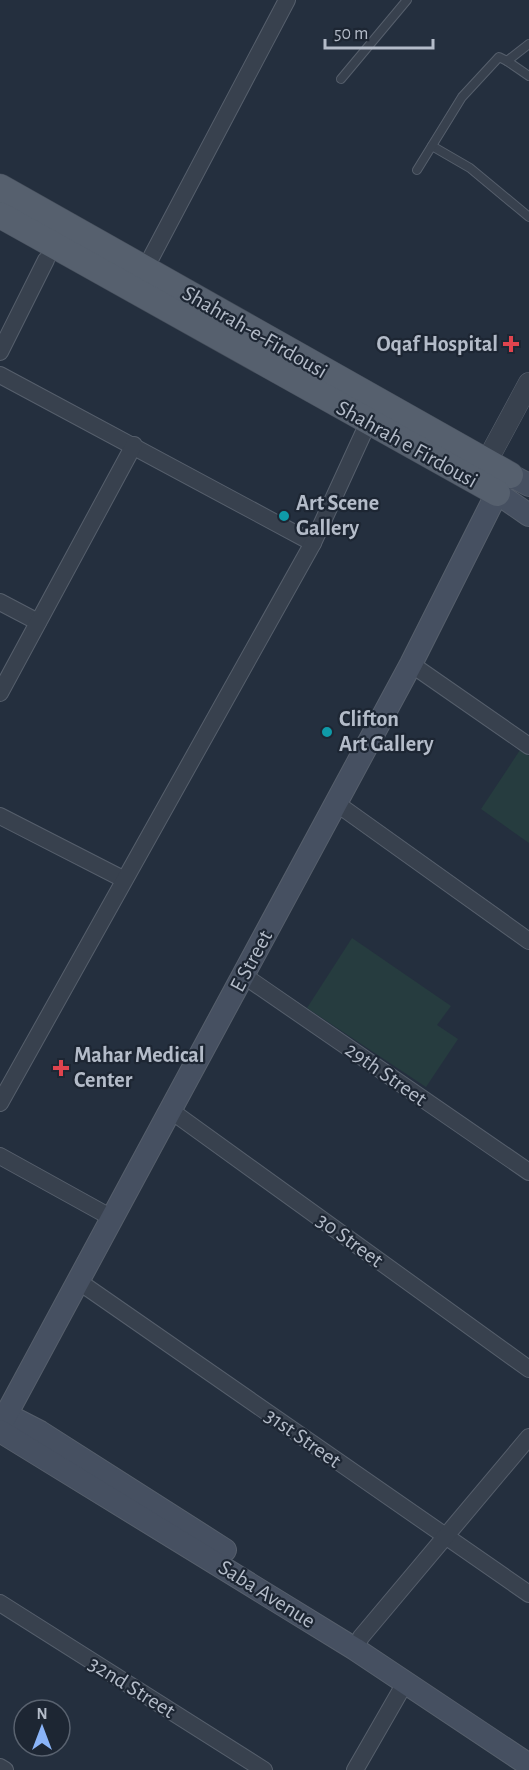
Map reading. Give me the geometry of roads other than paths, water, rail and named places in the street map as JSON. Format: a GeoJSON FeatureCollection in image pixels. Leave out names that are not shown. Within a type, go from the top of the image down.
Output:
{"type":"FeatureCollection","features":[{"type":"Feature","properties":{"kind":"main road","name":"Shahrah-e-Firdousi"},"geometry":{"type":"LineString","coordinates":[[0,188],[337,380],[487,461],[512,484]]}},
{"type":"Feature","properties":{"kind":"main road"},"geometry":{"type":"LineString","coordinates":[[0,215],[56,256]]}},
{"type":"Feature","properties":{"kind":"main road"},"geometry":{"type":"LineString","coordinates":[[0,235],[56,256]]}},
{"type":"Feature","properties":{"kind":"main road","name":"Shahrah e Firdousi"},"geometry":{"type":"LineString","coordinates":[[56,256],[116,281],[368,423],[512,484]]}},
{"type":"Feature","properties":{"kind":"main road"},"geometry":{"type":"LineString","coordinates":[[512,484],[529,515]]}},
{"type":"Feature","properties":{"kind":"main road","name":"E Street"},"geometry":{"type":"LineString","coordinates":[[2,1424],[411,664],[512,484]]}},
{"type":"Feature","properties":{"kind":"main road","name":"Saba Avenue"},"geometry":{"type":"LineString","coordinates":[[2,1424],[529,1747]]}},
{"type":"Feature","properties":{"kind":"main road","name":"Saba Avenue"},"geometry":{"type":"LineString","coordinates":[[358,1643],[405,1683],[529,1765]]}},
{"type":"Feature","properties":{"kind":"street"},"geometry":{"type":"LineString","coordinates":[[145,269],[287,0]]}},
{"type":"Feature","properties":{"kind":"street"},"geometry":{"type":"LineString","coordinates":[[0,352],[56,256]]}},
{"type":"Feature","properties":{"kind":"street"},"geometry":{"type":"LineString","coordinates":[[0,375],[135,445],[313,543]]}},
{"type":"Feature","properties":{"kind":"street"},"geometry":{"type":"LineString","coordinates":[[487,461],[529,383]]}},
{"type":"Feature","properties":{"kind":"street"},"geometry":{"type":"LineString","coordinates":[[0,1103],[123,879],[313,543],[368,423]]}},
{"type":"Feature","properties":{"kind":"street"},"geometry":{"type":"LineString","coordinates":[[0,693],[135,445]]}},
{"type":"Feature","properties":{"kind":"street"},"geometry":{"type":"LineString","coordinates":[[0,602],[38,622]]}},
{"type":"Feature","properties":{"kind":"street"},"geometry":{"type":"LineString","coordinates":[[411,664],[529,746]]}},
{"type":"Feature","properties":{"kind":"street"},"geometry":{"type":"LineString","coordinates":[[336,803],[529,941]]}},
{"type":"Feature","properties":{"kind":"street"},"geometry":{"type":"LineString","coordinates":[[0,816],[123,879]]}},
{"type":"Feature","properties":{"kind":"street","name":"29th Street"},"geometry":{"type":"LineString","coordinates":[[243,975],[529,1172]]}},
{"type":"Feature","properties":{"kind":"street","name":"30 Street"},"geometry":{"type":"LineString","coordinates":[[170,1110],[529,1369]]}},
{"type":"Feature","properties":{"kind":"street"},"geometry":{"type":"LineString","coordinates":[[0,1156],[112,1218]]}},
{"type":"Feature","properties":{"kind":"street","name":"31st Street"},"geometry":{"type":"LineString","coordinates":[[78,1281],[529,1594]]}},
{"type":"Feature","properties":{"kind":"street"},"geometry":{"type":"LineString","coordinates":[[358,1643],[529,1437]]}},
{"type":"Feature","properties":{"kind":"street","name":"32nd Street"},"geometry":{"type":"LineString","coordinates":[[0,1603],[264,1770]]}},
{"type":"Feature","properties":{"kind":"street"},"geometry":{"type":"LineString","coordinates":[[355,1770],[405,1683]]}},
{"type":"Feature","properties":{"kind":"street"},"geometry":{"type":"LineString","coordinates":[[0,1767],[5,1770]]}},
{"type":"Feature","properties":{"kind":"lane"},"geometry":{"type":"LineString","coordinates":[[341,79],[407,0]]}},
{"type":"Feature","properties":{"kind":"lane"},"geometry":{"type":"LineString","coordinates":[[507,61],[529,44]]}},
{"type":"Feature","properties":{"kind":"lane"},"geometry":{"type":"LineString","coordinates":[[417,170],[473,84],[500,57],[529,76]]}},
{"type":"Feature","properties":{"kind":"lane"},"geometry":{"type":"LineString","coordinates":[[432,146],[470,168],[529,217]]}},
{"type":"Feature","properties":{"kind":"place","name":"Oqaf Hospital"},"geometry":{"type":"Point","coordinates":[511,344]}},
{"type":"Feature","properties":{"kind":"place","name":"Art Scene Gallery"},"geometry":{"type":"Point","coordinates":[284,516]}},
{"type":"Feature","properties":{"kind":"place","name":"Clifton Art Gallery"},"geometry":{"type":"Point","coordinates":[327,732]}},
{"type":"Feature","properties":{"kind":"place","name":"Mahar Medical Center"},"geometry":{"type":"Point","coordinates":[61,1068]}}]}
